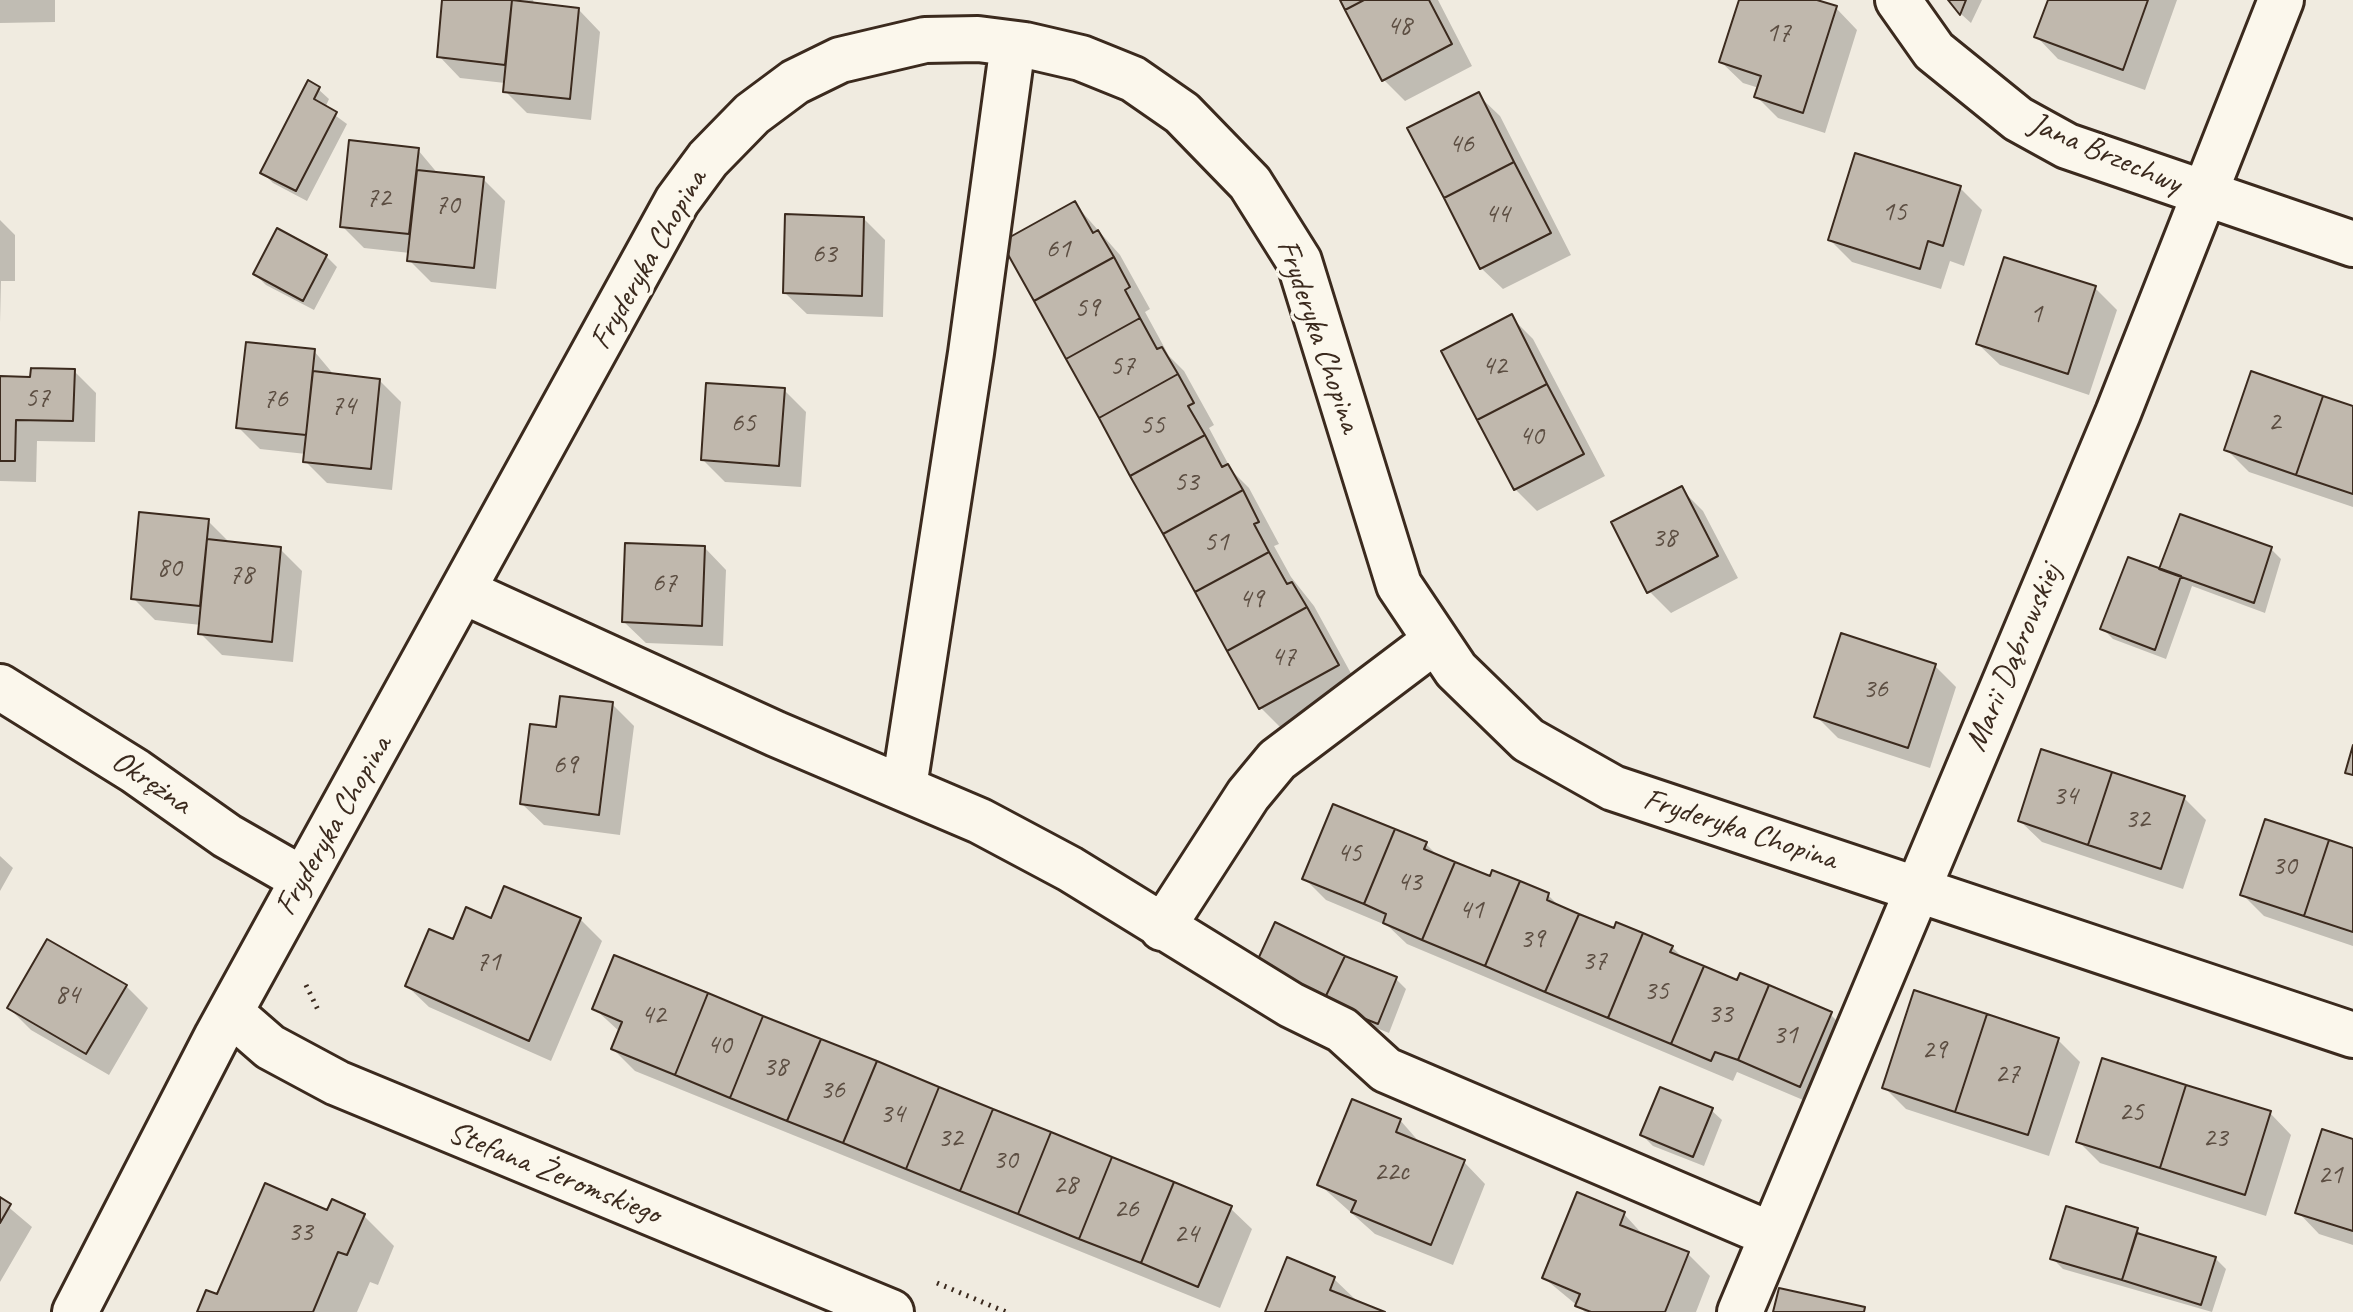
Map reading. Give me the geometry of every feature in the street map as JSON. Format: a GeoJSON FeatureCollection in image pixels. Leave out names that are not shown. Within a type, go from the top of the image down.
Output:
{"type":"FeatureCollection","features":[{"type":"Feature","properties":{"kind":"street","name":"Jana Brzechwy"},"geometry":{"type":"LineString","coordinates":[[1898,0],[1934,51],[2018,119],[2067,146],[2353,244]]}},
{"type":"Feature","properties":{"kind":"street","name":"Marii Dąbrowskiej"},"geometry":{"type":"LineString","coordinates":[[1740,1312],[2118,413],[2281,0]]}},
{"type":"Feature","properties":{"kind":"street","name":"Fryderyka Chopina"},"geometry":{"type":"LineString","coordinates":[[75,1312],[302,879],[465,592],[677,201],[708,159],[752,114],[795,82],[840,60],[884,47],[949,39],[1013,44],[1081,58],[1133,79],[1182,113],[1259,195],[1299,261],[1399,585],[1456,670],[1528,740],[1613,788],[2353,1035]]}},
{"type":"Feature","properties":{"kind":"street"},"geometry":{"type":"LineString","coordinates":[[904,787],[969,368],[1013,44]]}},
{"type":"Feature","properties":{"kind":"street"},"geometry":{"type":"LineString","coordinates":[[465,592],[776,734],[980,821],[1070,869],[1291,1005],[1342,1030],[1386,1070],[1772,1235]]}},
{"type":"Feature","properties":{"kind":"street"},"geometry":{"type":"LineString","coordinates":[[1162,928],[1248,795],[1277,760],[1436,640]]}},
{"type":"Feature","properties":{"kind":"street","name":"Okrężna"},"geometry":{"type":"LineString","coordinates":[[0,687],[135,771],[227,836],[302,879]]}},
{"type":"Feature","properties":{"kind":"street","name":"Stefana Żeromskiego"},"geometry":{"type":"LineString","coordinates":[[231,1013],[270,1047],[337,1083],[891,1312]]}},
{"type":"Feature","properties":{"kind":"path"},"geometry":{"type":"LineString","coordinates":[[305,981],[326,1020]]}},
{"type":"Feature","properties":{"kind":"path"},"geometry":{"type":"LineString","coordinates":[[922,1277],[1006,1312]]}},
{"type":"Feature","properties":{"kind":"building"},"geometry":{"type":"Polygon","coordinates":[[[442,0],[512,0],[505,65],[437,57],[442,0]]]}},
{"type":"Feature","properties":{"kind":"building"},"geometry":{"type":"Polygon","coordinates":[[[512,0],[579,8],[570,99],[503,92],[512,0]]]}},
{"type":"Feature","properties":{"kind":"building"},"geometry":{"type":"Polygon","coordinates":[[[1340,0],[1364,0],[1345,10],[1340,0]]]}},
{"type":"Feature","properties":{"kind":"building"},"geometry":{"type":"Polygon","coordinates":[[[1364,0],[1429,0],[1452,44],[1382,81],[1345,10],[1364,0]]]}},
{"type":"Feature","properties":{"kind":"building"},"geometry":{"type":"Polygon","coordinates":[[[1739,0],[1817,0],[1837,6],[1803,113],[1754,97],[1761,76],[1719,62],[1739,0]]]}},
{"type":"Feature","properties":{"kind":"building"},"geometry":{"type":"Polygon","coordinates":[[[1948,0],[1966,0],[1960,15],[1948,0]]]}},
{"type":"Feature","properties":{"kind":"building"},"geometry":{"type":"Polygon","coordinates":[[[2048,0],[2148,0],[2123,70],[2034,37],[2048,0]]]}},
{"type":"Feature","properties":{"kind":"building"},"geometry":{"type":"Polygon","coordinates":[[[308,80],[320,87],[314,99],[337,112],[296,191],[260,173],[308,80]]]}},
{"type":"Feature","properties":{"kind":"building"},"geometry":{"type":"Polygon","coordinates":[[[1479,92],[1514,162],[1444,198],[1407,128],[1479,92]]]}},
{"type":"Feature","properties":{"kind":"building"},"geometry":{"type":"Polygon","coordinates":[[[349,140],[419,148],[409,234],[340,227],[349,140]]]}},
{"type":"Feature","properties":{"kind":"building"},"geometry":{"type":"Polygon","coordinates":[[[1855,153],[1961,186],[1943,246],[1928,241],[1920,269],[1828,240],[1855,153]]]}},
{"type":"Feature","properties":{"kind":"building"},"geometry":{"type":"Polygon","coordinates":[[[1514,162],[1551,233],[1480,269],[1444,198],[1514,162]]]}},
{"type":"Feature","properties":{"kind":"building"},"geometry":{"type":"Polygon","coordinates":[[[417,170],[484,177],[474,268],[407,261],[417,170]]]}},
{"type":"Feature","properties":{"kind":"building"},"geometry":{"type":"Polygon","coordinates":[[[1075,201],[1093,233],[1098,230],[1114,257],[1034,301],[1001,242],[1075,201]]]}},
{"type":"Feature","properties":{"kind":"building"},"geometry":{"type":"Polygon","coordinates":[[[785,214],[864,217],[862,296],[783,293],[785,214]]]}},
{"type":"Feature","properties":{"kind":"building"},"geometry":{"type":"Polygon","coordinates":[[[277,228],[327,255],[303,301],[253,274],[277,228]]]}},
{"type":"Feature","properties":{"kind":"building"},"geometry":{"type":"Polygon","coordinates":[[[1114,257],[1130,287],[1125,290],[1140,318],[1066,359],[1034,301],[1114,257]]]}},
{"type":"Feature","properties":{"kind":"building"},"geometry":{"type":"Polygon","coordinates":[[[2004,257],[2096,286],[2068,374],[1976,344],[2004,257]]]}},
{"type":"Feature","properties":{"kind":"building"},"geometry":{"type":"Polygon","coordinates":[[[1512,314],[1547,384],[1477,420],[1441,351],[1512,314]]]}},
{"type":"Feature","properties":{"kind":"building"},"geometry":{"type":"Polygon","coordinates":[[[1140,318],[1157,349],[1162,347],[1178,374],[1099,418],[1066,359],[1140,318]]]}},
{"type":"Feature","properties":{"kind":"building"},"geometry":{"type":"Polygon","coordinates":[[[246,342],[315,349],[306,435],[236,428],[246,342]]]}},
{"type":"Feature","properties":{"kind":"building"},"geometry":{"type":"Polygon","coordinates":[[[31,368],[75,369],[73,421],[16,420],[15,461],[0,461],[0,376],[30,377],[31,368]]]}},
{"type":"Feature","properties":{"kind":"building"},"geometry":{"type":"Polygon","coordinates":[[[313,371],[380,379],[371,469],[303,462],[313,371]]]}},
{"type":"Feature","properties":{"kind":"building"},"geometry":{"type":"Polygon","coordinates":[[[2251,371],[2323,396],[2296,475],[2224,450],[2251,371]]]}},
{"type":"Feature","properties":{"kind":"building"},"geometry":{"type":"Polygon","coordinates":[[[1178,374],[1194,403],[1188,406],[1205,435],[1130,476],[1099,418],[1178,374]]]}},
{"type":"Feature","properties":{"kind":"building"},"geometry":{"type":"Polygon","coordinates":[[[706,383],[785,388],[779,466],[701,460],[706,383]]]}},
{"type":"Feature","properties":{"kind":"building"},"geometry":{"type":"Polygon","coordinates":[[[1547,384],[1584,454],[1514,490],[1477,420],[1547,384]]]}},
{"type":"Feature","properties":{"kind":"building"},"geometry":{"type":"Polygon","coordinates":[[[2323,396],[2353,406],[2353,494],[2296,475],[2323,396]]]}},
{"type":"Feature","properties":{"kind":"building"},"geometry":{"type":"Polygon","coordinates":[[[1205,435],[1222,467],[1228,464],[1243,490],[1163,534],[1130,476],[1205,435]]]}},
{"type":"Feature","properties":{"kind":"building"},"geometry":{"type":"Polygon","coordinates":[[[1682,486],[1718,556],[1647,593],[1611,522],[1682,486]]]}},
{"type":"Feature","properties":{"kind":"building"},"geometry":{"type":"Polygon","coordinates":[[[1243,490],[1259,522],[1254,524],[1269,552],[1195,592],[1163,534],[1243,490]]]}},
{"type":"Feature","properties":{"kind":"building"},"geometry":{"type":"Polygon","coordinates":[[[139,512],[209,519],[200,606],[131,599],[139,512]]]}},
{"type":"Feature","properties":{"kind":"building"},"geometry":{"type":"Polygon","coordinates":[[[2180,514],[2272,547],[2254,603],[2159,569],[2180,514]]]}},
{"type":"Feature","properties":{"kind":"building"},"geometry":{"type":"Polygon","coordinates":[[[207,539],[281,547],[272,642],[198,634],[207,539]]]}},
{"type":"Feature","properties":{"kind":"building"},"geometry":{"type":"Polygon","coordinates":[[[625,543],[705,546],[702,626],[622,622],[625,543]]]}},
{"type":"Feature","properties":{"kind":"building"},"geometry":{"type":"Polygon","coordinates":[[[1269,552],[1287,584],[1292,582],[1307,607],[1227,651],[1195,592],[1269,552]]]}},
{"type":"Feature","properties":{"kind":"building"},"geometry":{"type":"Polygon","coordinates":[[[2128,557],[2181,576],[2155,650],[2100,629],[2128,557]]]}},
{"type":"Feature","properties":{"kind":"building"},"geometry":{"type":"Polygon","coordinates":[[[1307,607],[1339,665],[1259,709],[1227,651],[1307,607]]]}},
{"type":"Feature","properties":{"kind":"building"},"geometry":{"type":"Polygon","coordinates":[[[1841,633],[1936,664],[1908,748],[1814,717],[1841,633]]]}},
{"type":"Feature","properties":{"kind":"building"},"geometry":{"type":"Polygon","coordinates":[[[560,696],[613,702],[599,815],[520,804],[530,724],[556,727],[560,696]]]}},
{"type":"Feature","properties":{"kind":"building"},"geometry":{"type":"Polygon","coordinates":[[[2353,745],[2353,775],[2345,773],[2353,745]]]}},
{"type":"Feature","properties":{"kind":"building"},"geometry":{"type":"Polygon","coordinates":[[[2041,749],[2112,772],[2088,845],[2018,821],[2041,749]]]}},
{"type":"Feature","properties":{"kind":"building"},"geometry":{"type":"Polygon","coordinates":[[[2112,772],[2185,796],[2161,869],[2088,845],[2112,772]]]}},
{"type":"Feature","properties":{"kind":"building"},"geometry":{"type":"Polygon","coordinates":[[[1333,804],[1395,829],[1364,904],[1302,879],[1333,804]]]}},
{"type":"Feature","properties":{"kind":"building"},"geometry":{"type":"Polygon","coordinates":[[[2265,819],[2329,840],[2304,916],[2240,895],[2265,819]]]}},
{"type":"Feature","properties":{"kind":"building"},"geometry":{"type":"Polygon","coordinates":[[[1395,829],[1427,842],[1424,849],[1455,862],[1422,940],[1383,923],[1386,914],[1364,904],[1395,829]]]}},
{"type":"Feature","properties":{"kind":"building"},"geometry":{"type":"Polygon","coordinates":[[[2329,840],[2353,848],[2353,932],[2304,916],[2329,840]]]}},
{"type":"Feature","properties":{"kind":"building"},"geometry":{"type":"Polygon","coordinates":[[[1455,862],[1490,876],[1492,870],[1520,881],[1485,966],[1422,940],[1455,862]]]}},
{"type":"Feature","properties":{"kind":"building"},"geometry":{"type":"Polygon","coordinates":[[[1520,881],[1549,893],[1547,900],[1579,914],[1545,992],[1485,966],[1520,881]]]}},
{"type":"Feature","properties":{"kind":"building"},"geometry":{"type":"Polygon","coordinates":[[[504,886],[581,918],[529,1041],[405,986],[429,929],[453,939],[466,907],[491,918],[504,886]]]}},
{"type":"Feature","properties":{"kind":"building"},"geometry":{"type":"Polygon","coordinates":[[[1579,914],[1614,928],[1616,922],[1643,933],[1608,1018],[1545,992],[1579,914]]]}},
{"type":"Feature","properties":{"kind":"building"},"geometry":{"type":"Polygon","coordinates":[[[1275,922],[1345,956],[1323,1002],[1254,968],[1275,922]]]}},
{"type":"Feature","properties":{"kind":"building"},"geometry":{"type":"Polygon","coordinates":[[[1643,933],[1673,946],[1670,952],[1704,966],[1671,1044],[1608,1018],[1643,933]]]}},
{"type":"Feature","properties":{"kind":"building"},"geometry":{"type":"Polygon","coordinates":[[[47,939],[127,985],[86,1054],[7,1008],[47,939]]]}},
{"type":"Feature","properties":{"kind":"building"},"geometry":{"type":"Polygon","coordinates":[[[614,955],[708,993],[675,1075],[611,1049],[622,1022],[592,1009],[614,955]]]}},
{"type":"Feature","properties":{"kind":"building"},"geometry":{"type":"Polygon","coordinates":[[[1345,956],[1397,977],[1378,1024],[1323,1002],[1345,956]]]}},
{"type":"Feature","properties":{"kind":"building"},"geometry":{"type":"Polygon","coordinates":[[[1704,966],[1737,980],[1740,973],[1769,985],[1738,1060],[1715,1052],[1711,1061],[1671,1044],[1704,966]]]}},
{"type":"Feature","properties":{"kind":"building"},"geometry":{"type":"Polygon","coordinates":[[[1769,985],[1832,1012],[1800,1087],[1738,1060],[1769,985]]]}},
{"type":"Feature","properties":{"kind":"building"},"geometry":{"type":"Polygon","coordinates":[[[1914,990],[1987,1014],[1955,1112],[1882,1088],[1914,990]]]}},
{"type":"Feature","properties":{"kind":"building"},"geometry":{"type":"Polygon","coordinates":[[[708,993],[763,1016],[730,1098],[675,1075],[708,993]]]}},
{"type":"Feature","properties":{"kind":"building"},"geometry":{"type":"Polygon","coordinates":[[[1987,1014],[2059,1038],[2028,1135],[1955,1112],[1987,1014]]]}},
{"type":"Feature","properties":{"kind":"building"},"geometry":{"type":"Polygon","coordinates":[[[763,1016],[821,1039],[787,1121],[730,1098],[763,1016]]]}},
{"type":"Feature","properties":{"kind":"building"},"geometry":{"type":"Polygon","coordinates":[[[821,1039],[877,1061],[843,1143],[787,1121],[821,1039]]]}},
{"type":"Feature","properties":{"kind":"building"},"geometry":{"type":"Polygon","coordinates":[[[2102,1058],[2186,1085],[2160,1168],[2076,1142],[2102,1058]]]}},
{"type":"Feature","properties":{"kind":"building"},"geometry":{"type":"Polygon","coordinates":[[[877,1061],[939,1087],[906,1169],[843,1143],[877,1061]]]}},
{"type":"Feature","properties":{"kind":"building"},"geometry":{"type":"Polygon","coordinates":[[[2186,1085],[2271,1111],[2245,1195],[2160,1168],[2186,1085]]]}},
{"type":"Feature","properties":{"kind":"building"},"geometry":{"type":"Polygon","coordinates":[[[939,1087],[993,1109],[960,1191],[906,1169],[939,1087]]]}},
{"type":"Feature","properties":{"kind":"building"},"geometry":{"type":"Polygon","coordinates":[[[1660,1087],[1713,1108],[1693,1157],[1640,1135],[1660,1087]]]}},
{"type":"Feature","properties":{"kind":"building"},"geometry":{"type":"Polygon","coordinates":[[[1352,1099],[1401,1119],[1396,1132],[1465,1160],[1431,1245],[1351,1212],[1356,1201],[1317,1185],[1352,1099]]]}},
{"type":"Feature","properties":{"kind":"building"},"geometry":{"type":"Polygon","coordinates":[[[993,1109],[1051,1132],[1018,1214],[960,1191],[993,1109]]]}},
{"type":"Feature","properties":{"kind":"building"},"geometry":{"type":"Polygon","coordinates":[[[2322,1129],[2353,1139],[2353,1231],[2295,1213],[2322,1129]]]}},
{"type":"Feature","properties":{"kind":"building"},"geometry":{"type":"Polygon","coordinates":[[[1051,1132],[1112,1157],[1079,1239],[1018,1214],[1051,1132]]]}},
{"type":"Feature","properties":{"kind":"building"},"geometry":{"type":"Polygon","coordinates":[[[1112,1157],[1174,1182],[1141,1263],[1079,1239],[1112,1157]]]}},
{"type":"Feature","properties":{"kind":"building"},"geometry":{"type":"Polygon","coordinates":[[[1174,1182],[1232,1206],[1198,1287],[1141,1263],[1174,1182]]]}},
{"type":"Feature","properties":{"kind":"building"},"geometry":{"type":"Polygon","coordinates":[[[265,1183],[327,1210],[332,1199],[365,1214],[347,1255],[338,1252],[313,1312],[197,1312],[206,1290],[217,1294],[265,1183]]]}},
{"type":"Feature","properties":{"kind":"building"},"geometry":{"type":"Polygon","coordinates":[[[1577,1192],[1625,1212],[1620,1225],[1689,1252],[1665,1312],[1591,1312],[1575,1306],[1580,1294],[1542,1278],[1577,1192]]]}},
{"type":"Feature","properties":{"kind":"building"},"geometry":{"type":"Polygon","coordinates":[[[0,1197],[11,1204],[0,1223],[0,1197]]]}},
{"type":"Feature","properties":{"kind":"building"},"geometry":{"type":"Polygon","coordinates":[[[2066,1206],[2138,1228],[2122,1280],[2050,1259],[2066,1206]]]}},
{"type":"Feature","properties":{"kind":"building"},"geometry":{"type":"Polygon","coordinates":[[[2137,1233],[2216,1257],[2201,1305],[2122,1280],[2137,1233]]]}},
{"type":"Feature","properties":{"kind":"building"},"geometry":{"type":"Polygon","coordinates":[[[1287,1257],[1335,1277],[1330,1290],[1385,1312],[1265,1312],[1287,1257]]]}},
{"type":"Feature","properties":{"kind":"building"},"geometry":{"type":"Polygon","coordinates":[[[1779,1288],[1865,1307],[1864,1312],[1773,1312],[1779,1288]]]}}]}
